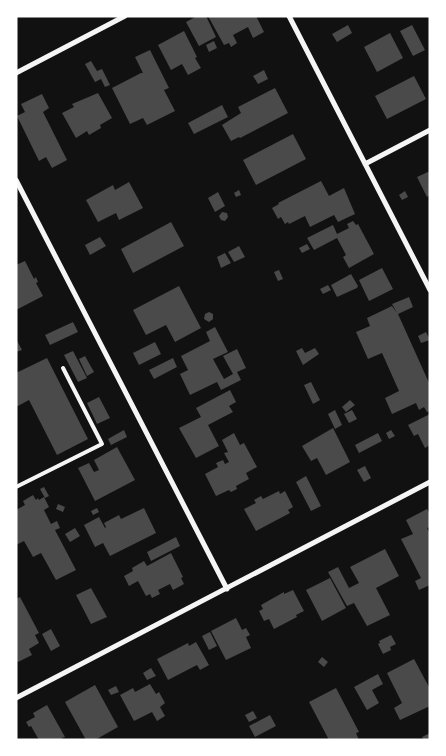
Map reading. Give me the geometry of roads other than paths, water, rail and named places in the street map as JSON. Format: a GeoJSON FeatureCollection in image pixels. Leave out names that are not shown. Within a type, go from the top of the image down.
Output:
{"type":"FeatureCollection","features":[{"type":"Feature","properties":{"kind":"street"},"geometry":{"type":"LineString","coordinates":[[16,72],[125,16]]}},
{"type":"Feature","properties":{"kind":"street"},"geometry":{"type":"LineString","coordinates":[[289,16],[430,290]]}},
{"type":"Feature","properties":{"kind":"street"},"geometry":{"type":"LineString","coordinates":[[365,164],[430,130]]}},
{"type":"Feature","properties":{"kind":"street"},"geometry":{"type":"LineString","coordinates":[[16,180],[227,589]]}},
{"type":"Feature","properties":{"kind":"street"},"geometry":{"type":"LineString","coordinates":[[16,698],[430,482]]}},
{"type":"Feature","properties":{"kind":"lane"},"geometry":{"type":"LineString","coordinates":[[16,487],[102,444],[63,368]]}}]}
